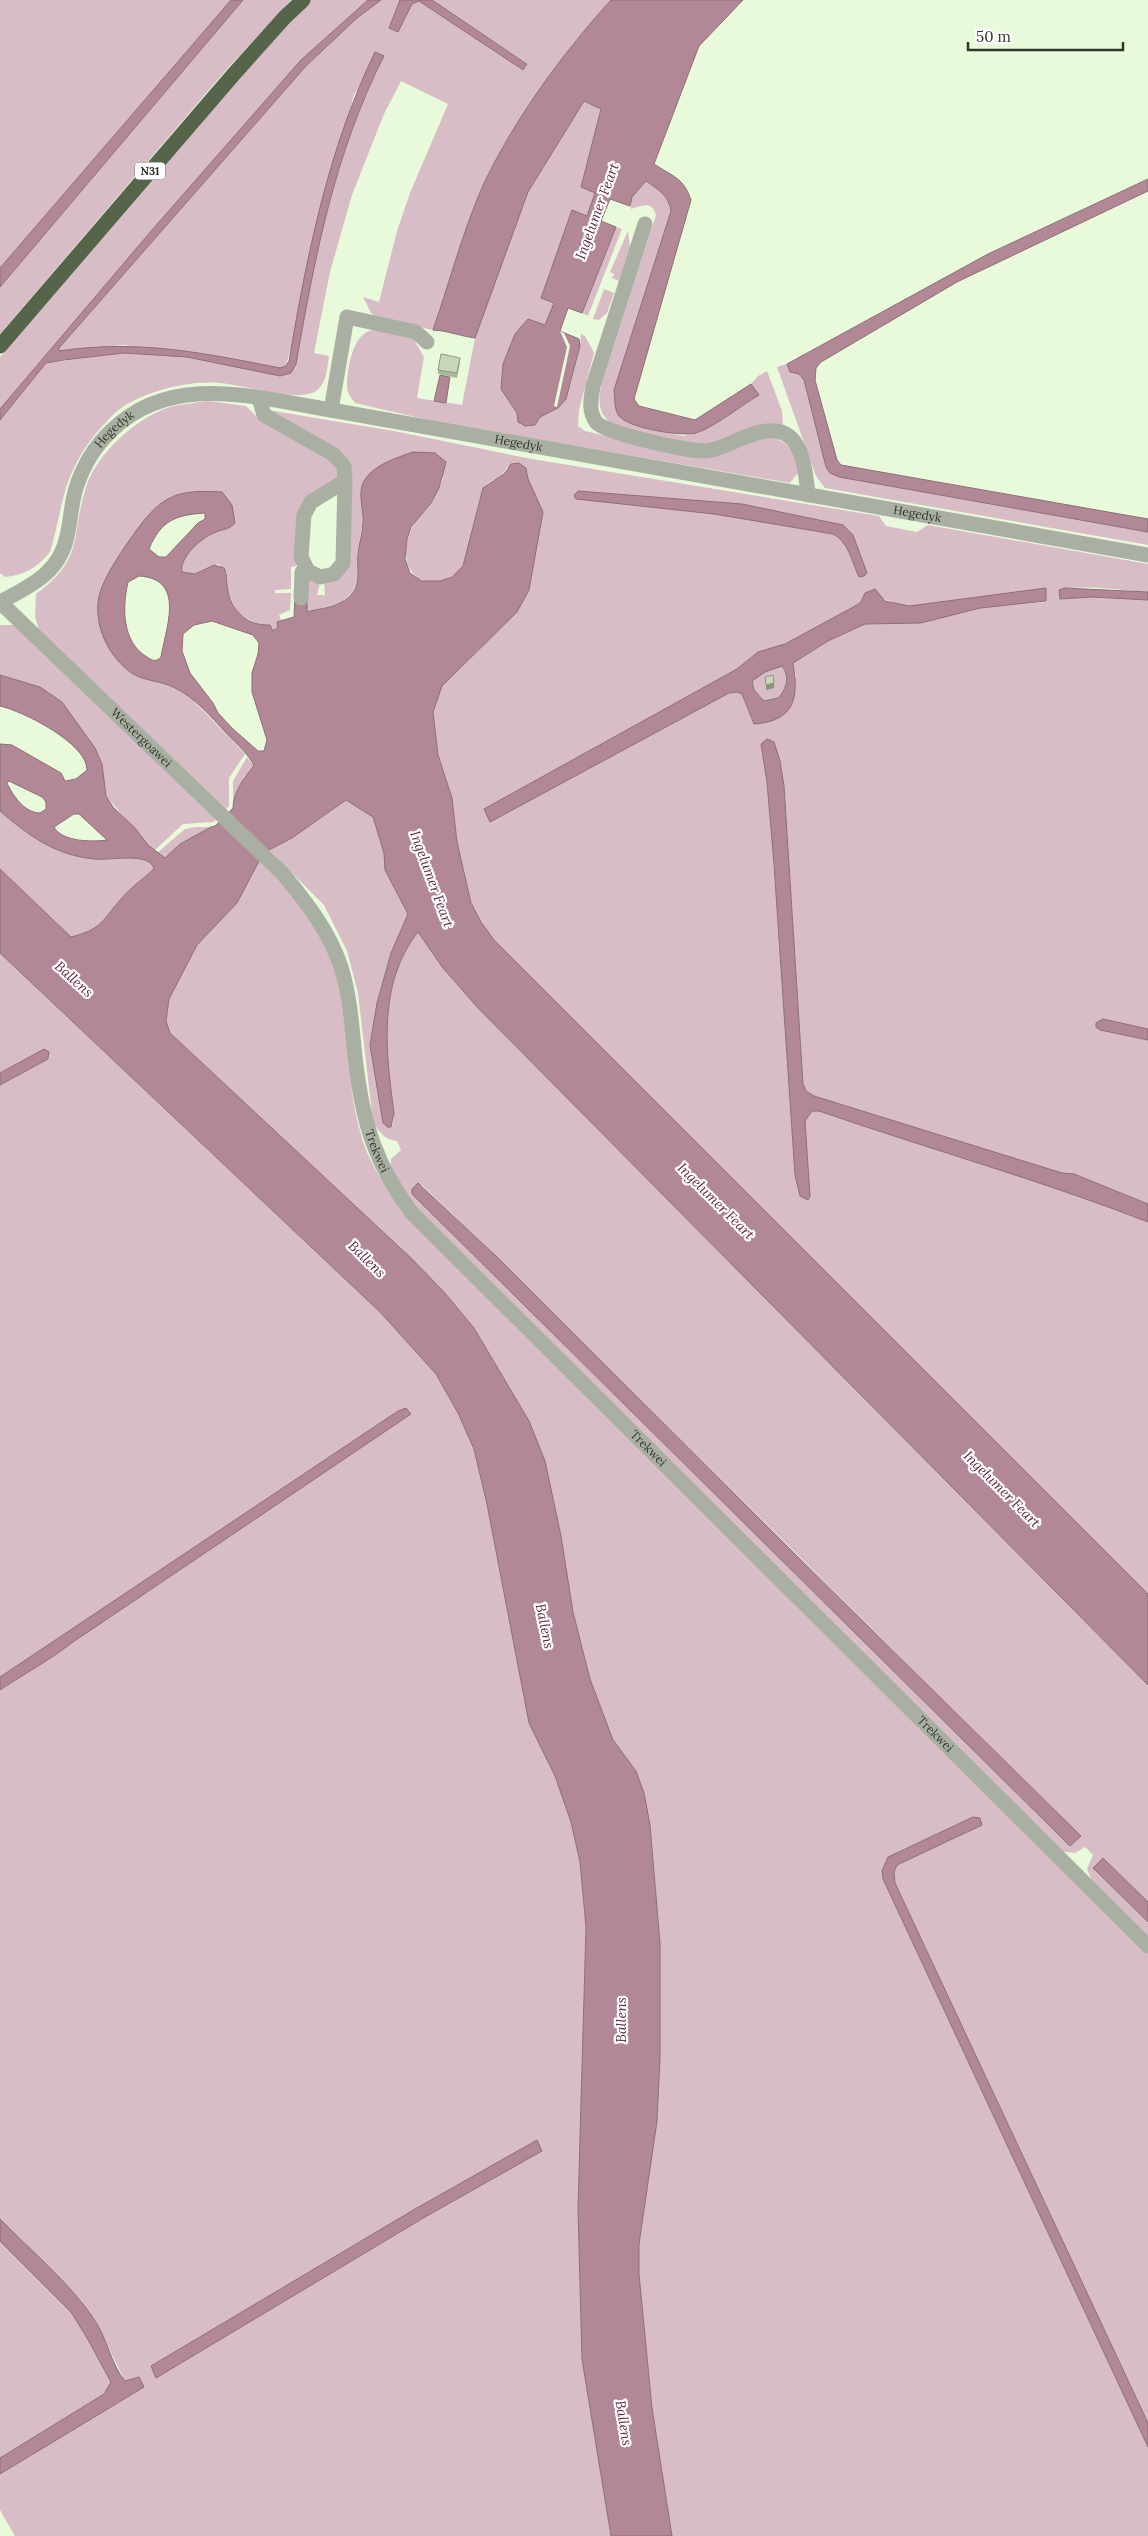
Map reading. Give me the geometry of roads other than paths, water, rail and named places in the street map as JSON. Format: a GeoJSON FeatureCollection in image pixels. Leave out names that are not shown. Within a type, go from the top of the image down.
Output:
{"type":"FeatureCollection","features":[{"type":"Feature","properties":{"kind":"highway","name":"N31"},"geometry":{"type":"LineString","coordinates":[[0,346],[233,75],[284,17],[303,0]]}},
{"type":"Feature","properties":{"kind":"street"},"geometry":{"type":"LineString","coordinates":[[644,224],[593,386],[590,411],[597,424],[616,434],[700,451],[716,449],[757,433],[779,432],[796,443],[803,455],[808,496]]}},
{"type":"Feature","properties":{"kind":"street"},"geometry":{"type":"LineString","coordinates":[[330,410],[347,317],[416,332],[427,342]]}},
{"type":"Feature","properties":{"kind":"street","name":"Hegedyk"},"geometry":{"type":"LineString","coordinates":[[0,602],[38,581],[55,566],[65,545],[79,478],[94,449],[119,423],[146,406],[180,394],[208,392],[259,398],[330,410],[1148,555]]}},
{"type":"Feature","properties":{"kind":"street"},"geometry":{"type":"LineString","coordinates":[[259,398],[264,415],[339,459],[344,466],[345,481],[343,563],[339,570],[327,576],[314,575],[306,568],[302,557],[306,508],[317,498],[345,481]]}},
{"type":"Feature","properties":{"kind":"street"},"geometry":{"type":"LineString","coordinates":[[301,598],[302,572],[306,568]]}},
{"type":"Feature","properties":{"kind":"street","name":"Westergoawei"},"geometry":{"type":"LineString","coordinates":[[0,602],[283,874]]}},
{"type":"Feature","properties":{"kind":"street","name":"Trekwei"},"geometry":{"type":"LineString","coordinates":[[283,874],[313,910],[333,946],[346,987],[359,1086],[369,1133],[387,1177],[412,1213],[1148,1946]]}},
{"type":"Feature","properties":{"kind":"water"},"geometry":{"type":"Polygon","coordinates":[[[231,0],[243,0],[0,287],[0,268],[231,0]]]}},
{"type":"Feature","properties":{"kind":"water"},"geometry":{"type":"Polygon","coordinates":[[[368,0],[381,0],[357,18],[306,66],[59,348],[59,351],[116,346],[171,349],[280,368],[286,366],[289,361],[312,242],[332,164],[344,126],[375,52],[384,56],[367,93],[339,168],[319,245],[296,364],[291,373],[280,376],[187,357],[124,353],[64,360],[46,363],[0,420],[0,409],[152,230],[301,60],[368,0]]]}},
{"type":"Feature","properties":{"kind":"water"},"geometry":{"type":"Polygon","coordinates":[[[400,0],[432,0],[527,64],[523,70],[419,1],[412,4],[398,32],[389,28],[400,0]]]}},
{"type":"Feature","properties":{"kind":"water","name":"Ingelumer Feart"},"geometry":{"type":"Polygon","coordinates":[[[611,0],[743,0],[699,46],[654,164],[681,182],[691,200],[634,399],[639,406],[695,420],[751,384],[759,395],[719,421],[696,433],[668,433],[644,428],[624,420],[619,416],[615,407],[614,390],[671,211],[666,197],[646,181],[632,197],[630,206],[610,199],[601,221],[616,227],[582,313],[568,308],[560,331],[579,339],[580,346],[566,399],[558,408],[540,417],[535,425],[525,426],[518,422],[517,413],[501,389],[503,364],[515,334],[528,319],[545,325],[554,303],[541,298],[572,210],[587,216],[595,193],[581,187],[601,109],[584,101],[528,192],[475,338],[433,330],[470,219],[484,183],[497,158],[510,134],[541,87],[575,42],[611,0]]]}},
{"type":"Feature","properties":{"kind":"water"},"geometry":{"type":"Polygon","coordinates":[[[1148,179],[1148,191],[957,282],[821,362],[816,368],[815,380],[837,460],[841,465],[1148,519],[1148,532],[839,477],[830,473],[826,467],[804,380],[799,374],[790,372],[787,364],[988,254],[1148,179]]]}},
{"type":"Feature","properties":{"kind":"water"},"geometry":{"type":"Polygon","coordinates":[[[440,375],[450,377],[446,403],[434,401],[440,375]]]}},
{"type":"Feature","properties":{"kind":"water"},"geometry":{"type":"Polygon","coordinates":[[[413,452],[435,453],[446,462],[439,488],[431,503],[411,527],[407,539],[405,559],[410,573],[422,581],[440,581],[452,577],[463,566],[483,488],[505,473],[511,464],[519,463],[526,468],[528,479],[543,512],[529,590],[517,612],[442,686],[433,712],[438,755],[452,798],[457,842],[471,903],[481,922],[494,940],[1148,1594],[1148,1685],[478,1008],[443,968],[418,932],[405,952],[390,996],[387,1043],[394,1113],[391,1127],[387,1127],[383,1123],[370,1045],[377,1003],[391,953],[408,914],[385,870],[384,853],[373,817],[346,800],[292,838],[269,850],[259,861],[237,903],[197,945],[169,999],[166,1021],[170,1033],[412,1259],[444,1292],[474,1328],[529,1421],[545,1461],[561,1536],[573,1612],[590,1679],[613,1740],[636,1771],[644,1793],[650,1825],[660,1943],[660,2058],[657,2121],[639,2244],[639,2274],[652,2408],[672,2536],[611,2536],[582,2359],[578,2208],[586,1927],[580,1862],[571,1822],[555,1776],[529,1723],[487,1504],[474,1449],[458,1413],[436,1374],[380,1312],[0,953],[0,869],[71,937],[90,931],[101,923],[129,890],[154,869],[151,863],[137,858],[94,859],[80,857],[55,849],[32,836],[0,811],[0,744],[12,745],[61,773],[65,781],[76,779],[87,770],[84,760],[77,750],[66,740],[23,714],[0,706],[0,675],[40,687],[62,702],[95,748],[102,764],[106,796],[113,807],[135,828],[148,845],[165,858],[180,844],[215,826],[233,808],[233,802],[240,786],[254,766],[242,749],[188,696],[168,685],[133,674],[115,658],[103,636],[99,624],[98,611],[102,587],[115,562],[142,523],[159,505],[168,499],[186,493],[222,492],[232,505],[235,523],[197,544],[187,555],[182,572],[195,574],[214,565],[224,568],[230,599],[237,611],[255,623],[270,625],[273,631],[278,627],[277,622],[294,617],[295,597],[307,598],[307,612],[336,605],[353,593],[358,581],[358,553],[363,527],[361,491],[364,481],[379,466],[413,452]],[[205,513],[186,515],[164,525],[149,549],[159,557],[166,557],[198,523],[205,519],[205,513]],[[139,576],[128,582],[125,613],[128,634],[139,651],[151,659],[158,660],[161,657],[169,619],[170,606],[168,595],[163,586],[154,579],[139,576]],[[212,621],[194,625],[183,634],[182,651],[190,673],[213,703],[218,713],[232,728],[258,751],[264,751],[267,740],[252,692],[252,673],[258,654],[259,643],[253,635],[212,621]],[[9,781],[7,783],[20,803],[29,810],[40,813],[46,809],[46,802],[42,797],[9,781]],[[74,814],[54,827],[58,832],[78,840],[107,840],[79,814],[74,814]]]}},
{"type":"Feature","properties":{"kind":"water"},"geometry":{"type":"Polygon","coordinates":[[[578,491],[742,504],[843,525],[853,535],[867,573],[859,577],[846,547],[833,534],[714,514],[576,499],[574,495],[578,491]]]}},
{"type":"Feature","properties":{"kind":"water"},"geometry":{"type":"Polygon","coordinates":[[[1046,588],[1046,601],[980,608],[921,623],[865,624],[828,641],[793,663],[795,676],[794,697],[786,713],[778,718],[754,724],[742,694],[737,692],[729,693],[490,822],[484,809],[737,669],[758,652],[785,644],[855,606],[861,602],[865,593],[875,589],[885,601],[909,606],[1046,588]],[[782,666],[765,672],[752,681],[754,690],[764,701],[778,698],[781,694],[787,678],[782,666]]]}},
{"type":"Feature","properties":{"kind":"water"},"geometry":{"type":"Polygon","coordinates":[[[1064,588],[1148,592],[1148,600],[1093,597],[1060,599],[1059,590],[1064,588]]]}},
{"type":"Feature","properties":{"kind":"water"},"geometry":{"type":"Polygon","coordinates":[[[767,739],[774,742],[780,761],[784,786],[803,1084],[806,1091],[814,1096],[1062,1173],[1074,1174],[1148,1204],[1148,1222],[1025,1178],[819,1111],[812,1111],[805,1121],[810,1196],[808,1200],[800,1196],[795,1175],[774,864],[767,782],[761,744],[767,739]]]}},
{"type":"Feature","properties":{"kind":"water"},"geometry":{"type":"Polygon","coordinates":[[[1103,1019],[1148,1029],[1148,1040],[1100,1030],[1096,1027],[1096,1023],[1103,1019]]]}},
{"type":"Feature","properties":{"kind":"water"},"geometry":{"type":"Polygon","coordinates":[[[44,1049],[49,1052],[48,1059],[0,1085],[0,1073],[44,1049]]]}},
{"type":"Feature","properties":{"kind":"water"},"geometry":{"type":"Polygon","coordinates":[[[418,1183],[497,1257],[1081,1836],[1070,1846],[412,1194],[412,1189],[418,1183]]]}},
{"type":"Feature","properties":{"kind":"water"},"geometry":{"type":"Polygon","coordinates":[[[406,1408],[411,1414],[55,1655],[0,1690],[0,1677],[398,1411],[406,1408]]]}},
{"type":"Feature","properties":{"kind":"water"},"geometry":{"type":"Polygon","coordinates":[[[973,1817],[980,1818],[982,1825],[897,1865],[894,1872],[895,1883],[1148,2423],[1148,2447],[883,1879],[882,1871],[888,1857],[973,1817]]]}},
{"type":"Feature","properties":{"kind":"water"},"geometry":{"type":"Polygon","coordinates":[[[1103,1858],[1148,1902],[1148,1922],[1093,1868],[1103,1858]]]}},
{"type":"Feature","properties":{"kind":"water"},"geometry":{"type":"Polygon","coordinates":[[[537,2140],[542,2151],[425,2217],[156,2378],[151,2366],[415,2209],[537,2140]]]}},
{"type":"Feature","properties":{"kind":"water"},"geometry":{"type":"Polygon","coordinates":[[[0,2219],[84,2305],[98,2326],[116,2367],[125,2381],[139,2377],[144,2387],[0,2474],[0,2458],[104,2394],[111,2382],[71,2312],[0,2241],[0,2219]]]}},
{"type":"Feature","properties":{"kind":"water label","name":"Ballens"},"geometry":{"type":"Point","coordinates":[74,979]}},
{"type":"Feature","properties":{"kind":"water label","name":"Ballens"},"geometry":{"type":"Point","coordinates":[367,1259]}},
{"type":"Feature","properties":{"kind":"water label","name":"Ballens"},"geometry":{"type":"Point","coordinates":[545,1626]}},
{"type":"Feature","properties":{"kind":"water label","name":"Ballens"},"geometry":{"type":"Point","coordinates":[621,2020]}},
{"type":"Feature","properties":{"kind":"water label","name":"Ballens"},"geometry":{"type":"Point","coordinates":[624,2423]}}]}
